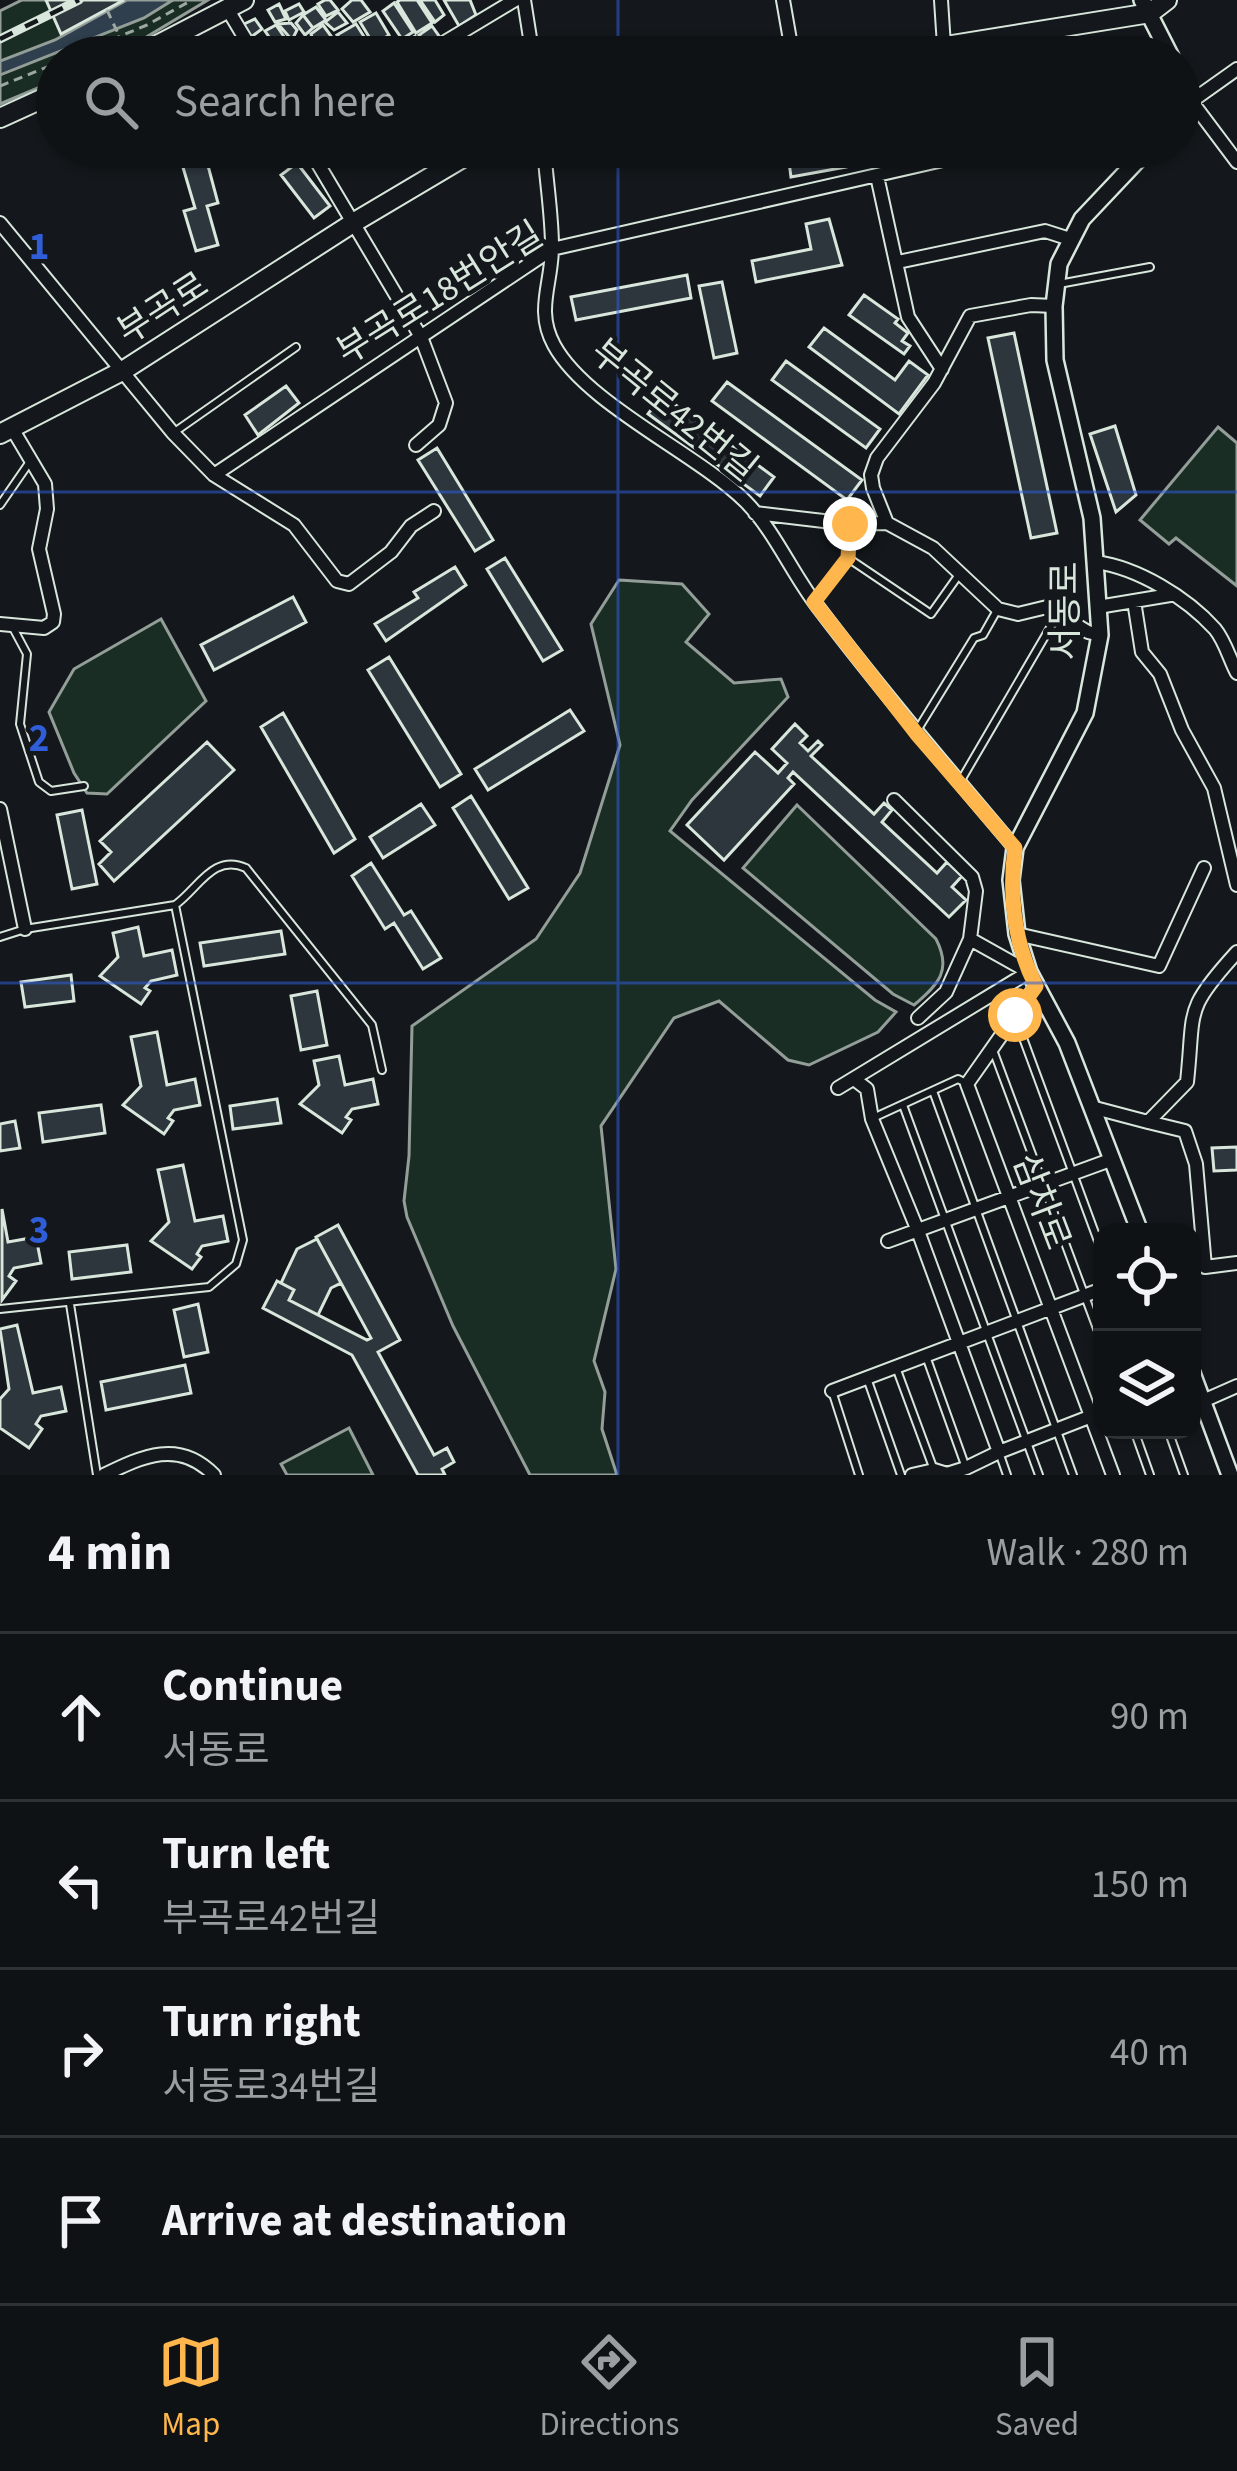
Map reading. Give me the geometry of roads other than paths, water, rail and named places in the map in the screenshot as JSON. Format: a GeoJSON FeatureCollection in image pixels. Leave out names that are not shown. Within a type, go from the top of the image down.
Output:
{"type":"FeatureCollection","features":[{"type":"Feature","properties":{"kind":"main road"},"geometry":{"type":"LineString","coordinates":[[996,36],[1167,0]]}},
{"type":"Feature","properties":{"kind":"main road"},"geometry":{"type":"LineString","coordinates":[[173,36],[236,5]]}},
{"type":"Feature","properties":{"kind":"main road"},"geometry":{"type":"LineString","coordinates":[[0,118],[36,102]]}},
{"type":"Feature","properties":{"kind":"main road","name":"부곡로"},"geometry":{"type":"LineString","coordinates":[[7,432],[124,370],[446,168]]}},
{"type":"Feature","properties":{"kind":"street"},"geometry":{"type":"LineString","coordinates":[[457,36],[520,0],[528,36]]}},
{"type":"Feature","properties":{"kind":"street"},"geometry":{"type":"LineString","coordinates":[[783,0],[790,36]]}},
{"type":"Feature","properties":{"kind":"street"},"geometry":{"type":"LineString","coordinates":[[941,0],[943,36]]}},
{"type":"Feature","properties":{"kind":"street"},"geometry":{"type":"LineString","coordinates":[[236,5],[248,36]]}},
{"type":"Feature","properties":{"kind":"street"},"geometry":{"type":"LineString","coordinates":[[1146,7],[1160,36]]}},
{"type":"Feature","properties":{"kind":"street"},"geometry":{"type":"LineString","coordinates":[[1201,95],[1237,69]]}},
{"type":"Feature","properties":{"kind":"street"},"geometry":{"type":"LineString","coordinates":[[1201,125],[1237,162]]}},
{"type":"Feature","properties":{"kind":"street"},"geometry":{"type":"LineString","coordinates":[[320,168],[421,337],[446,403],[439,425],[416,445]]}},
{"type":"Feature","properties":{"kind":"street","name":"부곡로42번길"},"geometry":{"type":"LineString","coordinates":[[546,168],[552,249],[543,296],[544,320],[555,348],[576,373],[744,500],[814,602],[916,733],[1015,848]]}},
{"type":"Feature","properties":{"kind":"street","name":"부곡로18번안길"},"geometry":{"type":"LineString","coordinates":[[214,475],[552,249],[912,168]]}},
{"type":"Feature","properties":{"kind":"street","name":"서동로"},"geometry":{"type":"LineString","coordinates":[[1130,168],[1082,218],[1059,264],[1055,360],[1093,518],[1100,635],[1084,713],[1015,848],[1011,880],[1017,934],[1033,979],[1067,1042],[1137,1223]]}},
{"type":"Feature","properties":{"kind":"street"},"geometry":{"type":"LineString","coordinates":[[878,176],[908,316],[942,369]]}},
{"type":"Feature","properties":{"kind":"street"},"geometry":{"type":"LineString","coordinates":[[0,223],[173,433],[214,475],[294,525],[335,580],[346,584],[391,552],[411,526],[434,511]]}},
{"type":"Feature","properties":{"kind":"street"},"geometry":{"type":"LineString","coordinates":[[898,262],[1045,231],[1070,239]]}},
{"type":"Feature","properties":{"kind":"street"},"geometry":{"type":"LineString","coordinates":[[887,523],[871,475],[877,458],[942,369],[975,313],[1054,306]]}},
{"type":"Feature","properties":{"kind":"street"},"geometry":{"type":"LineString","coordinates":[[6,625],[44,628],[53,622],[39,549],[47,509],[45,484],[32,460],[7,432]]}},
{"type":"Feature","properties":{"kind":"street"},"geometry":{"type":"LineString","coordinates":[[755,514],[887,523],[933,548],[998,609],[1018,614],[1047,607],[1100,635]]}},
{"type":"Feature","properties":{"kind":"street"},"geometry":{"type":"LineString","coordinates":[[1096,562],[1135,571],[1172,595],[1216,631],[1237,674]]}},
{"type":"Feature","properties":{"kind":"street"},"geometry":{"type":"LineString","coordinates":[[1098,607],[1172,595]]}},
{"type":"Feature","properties":{"kind":"street"},"geometry":{"type":"LineString","coordinates":[[1134,601],[1142,652],[1160,674],[1182,730],[1214,788],[1237,885]]}},
{"type":"Feature","properties":{"kind":"street"},"geometry":{"type":"LineString","coordinates":[[894,800],[972,877],[976,891],[970,939],[946,992],[918,1018]]}},
{"type":"Feature","properties":{"kind":"street"},"geometry":{"type":"LineString","coordinates":[[0,809],[25,929]]}},
{"type":"Feature","properties":{"kind":"street"},"geometry":{"type":"LineString","coordinates":[[1017,934],[1160,966],[1204,868]]}},
{"type":"Feature","properties":{"kind":"street"},"geometry":{"type":"LineString","coordinates":[[970,939],[1033,979]]}},
{"type":"Feature","properties":{"kind":"street"},"geometry":{"type":"LineString","coordinates":[[1148,1122],[1186,1082],[1188,1029],[1196,1002],[1237,952]]}},
{"type":"Feature","properties":{"kind":"street"},"geometry":{"type":"LineString","coordinates":[[968,1084],[1015,1015],[1033,979]]}},
{"type":"Feature","properties":{"kind":"street"},"geometry":{"type":"LineString","coordinates":[[838,1088],[1033,979]]}},
{"type":"Feature","properties":{"kind":"street"},"geometry":{"type":"LineString","coordinates":[[854,1079],[867,1089],[872,1119],[999,1452]]}},
{"type":"Feature","properties":{"kind":"street","name":"삼차로"},"geometry":{"type":"LineString","coordinates":[[968,1084],[1093,1405]]}},
{"type":"Feature","properties":{"kind":"street"},"geometry":{"type":"LineString","coordinates":[[1094,1108],[1185,1131],[1196,1164],[1205,1267],[1237,1263]]}},
{"type":"Feature","properties":{"kind":"street"},"geometry":{"type":"LineString","coordinates":[[888,1241],[1113,1159]]}},
{"type":"Feature","properties":{"kind":"street"},"geometry":{"type":"LineString","coordinates":[[832,1391],[1093,1292]]}},
{"type":"Feature","properties":{"kind":"street"},"geometry":{"type":"LineString","coordinates":[[1203,1402],[1237,1386]]}},
{"type":"Feature","properties":{"kind":"street"},"geometry":{"type":"LineString","coordinates":[[1201,1397],[1229,1449],[1230,1475]]}},
{"type":"Feature","properties":{"kind":"street"},"geometry":{"type":"LineString","coordinates":[[912,1475],[966,1468],[1093,1416]]}},
{"type":"Feature","properties":{"kind":"street","name":"삼차로"},"geometry":{"type":"LineString","coordinates":[[1104,1439],[1113,1475]]}},
{"type":"Feature","properties":{"kind":"street"},"geometry":{"type":"LineString","coordinates":[[100,1475],[160,1452],[194,1460],[214,1475]]}},
{"type":"Feature","properties":{"kind":"lane"},"geometry":{"type":"LineString","coordinates":[[1057,284],[1150,267]]}},
{"type":"Feature","properties":{"kind":"lane"},"geometry":{"type":"LineString","coordinates":[[173,433],[296,347]]}},
{"type":"Feature","properties":{"kind":"lane"},"geometry":{"type":"LineString","coordinates":[[0,506],[32,460]]}},
{"type":"Feature","properties":{"kind":"lane"},"geometry":{"type":"LineString","coordinates":[[814,602],[848,558],[850,524]]}},
{"type":"Feature","properties":{"kind":"lane"},"geometry":{"type":"LineString","coordinates":[[848,558],[931,614],[958,576]]}},
{"type":"Feature","properties":{"kind":"lane"},"geometry":{"type":"LineString","coordinates":[[916,733],[974,638],[983,634],[998,609]]}},
{"type":"Feature","properties":{"kind":"lane"},"geometry":{"type":"LineString","coordinates":[[960,782],[1058,614]]}},
{"type":"Feature","properties":{"kind":"lane"},"geometry":{"type":"LineString","coordinates":[[6,625],[26,654],[20,724],[38,782],[51,791],[84,786]]}},
{"type":"Feature","properties":{"kind":"lane"},"geometry":{"type":"LineString","coordinates":[[0,937],[175,905],[214,868],[229,863],[246,868],[372,1025],[382,1070]]}},
{"type":"Feature","properties":{"kind":"lane"},"geometry":{"type":"LineString","coordinates":[[0,1309],[209,1287],[230,1272],[243,1249],[175,905]]}},
{"type":"Feature","properties":{"kind":"lane","name":"삼차로"},"geometry":{"type":"LineString","coordinates":[[1015,1015],[1093,1228]]}},
{"type":"Feature","properties":{"kind":"lane","name":"삼차로"},"geometry":{"type":"LineString","coordinates":[[992,1047],[1098,1331]]}},
{"type":"Feature","properties":{"kind":"lane"},"geometry":{"type":"LineString","coordinates":[[872,1119],[958,1079],[968,1084]]}},
{"type":"Feature","properties":{"kind":"lane"},"geometry":{"type":"LineString","coordinates":[[933,1091],[1072,1475]]}},
{"type":"Feature","properties":{"kind":"lane"},"geometry":{"type":"LineString","coordinates":[[903,1105],[1040,1475]]}},
{"type":"Feature","properties":{"kind":"lane"},"geometry":{"type":"LineString","coordinates":[[70,1304],[100,1475]]}},
{"type":"Feature","properties":{"kind":"lane"},"geometry":{"type":"LineString","coordinates":[[926,1355],[966,1468]]}},
{"type":"Feature","properties":{"kind":"lane"},"geometry":{"type":"LineString","coordinates":[[896,1366],[934,1470]]}},
{"type":"Feature","properties":{"kind":"lane"},"geometry":{"type":"LineString","coordinates":[[867,1378],[901,1475]]}},
{"type":"Feature","properties":{"kind":"lane"},"geometry":{"type":"LineString","coordinates":[[832,1391],[859,1475]]}},
{"type":"Feature","properties":{"kind":"lane"},"geometry":{"type":"LineString","coordinates":[[1137,1439],[1150,1475]]}},
{"type":"Feature","properties":{"kind":"lane"},"geometry":{"type":"LineString","coordinates":[[1171,1439],[1184,1475]]}},
{"type":"Feature","properties":{"kind":"lane"},"geometry":{"type":"LineString","coordinates":[[999,1452],[1007,1475]]}},
{"type":"Feature","properties":{"kind":"water"},"geometry":{"type":"Polygon","coordinates":[[[127,0],[173,0],[99,36],[62,36],[127,0]]]}},
{"type":"Feature","properties":{"kind":"water"},"geometry":{"type":"Polygon","coordinates":[[[36,47],[36,61],[0,75],[0,61],[36,47]]]}},
{"type":"Feature","properties":{"kind":"railway"},"geometry":{"type":"LineString","coordinates":[[0,39],[79,0]]}}]}
